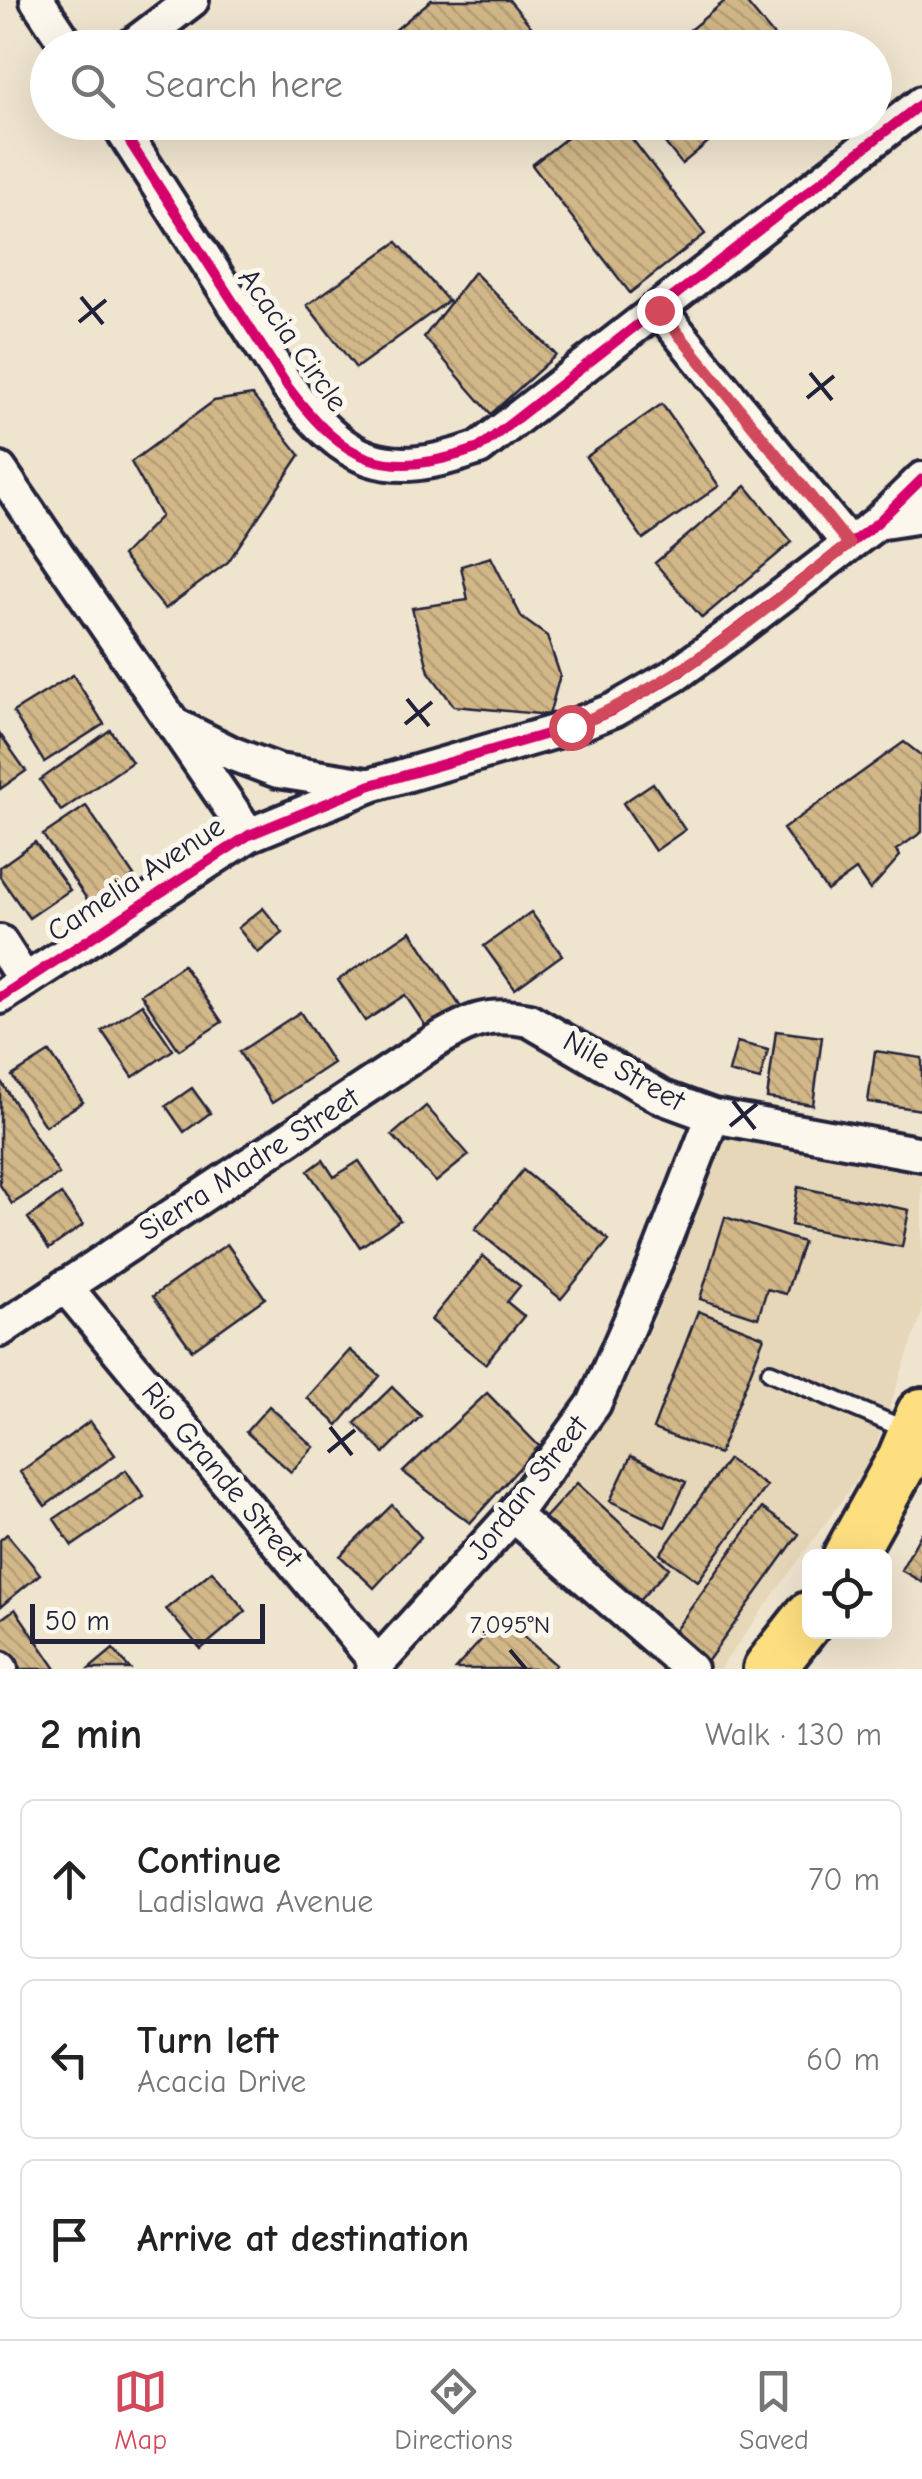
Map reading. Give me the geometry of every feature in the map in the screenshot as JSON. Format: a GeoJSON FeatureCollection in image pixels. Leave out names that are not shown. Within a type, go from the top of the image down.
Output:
{"type":"FeatureCollection","features":[{"type":"Feature","properties":{"kind":"main road"},"geometry":{"type":"LineString","coordinates":[[853,1549],[918,1424]]}},
{"type":"Feature","properties":{"kind":"main road"},"geometry":{"type":"LineString","coordinates":[[768,1669],[802,1627]]}},
{"type":"Feature","properties":{"kind":"street"},"geometry":{"type":"LineString","coordinates":[[38,0],[57,30]]}},
{"type":"Feature","properties":{"kind":"street"},"geometry":{"type":"LineString","coordinates":[[153,30],[192,0]]}},
{"type":"Feature","properties":{"kind":"street","name":"Acacia Circle"},"geometry":{"type":"LineString","coordinates":[[892,127],[922,103]]}},
{"type":"Feature","properties":{"kind":"street","name":"Acacia Circle"},"geometry":{"type":"LineString","coordinates":[[129,140],[310,416],[342,447],[387,464],[435,463],[478,448],[875,140]]}},
{"type":"Feature","properties":{"kind":"street"},"geometry":{"type":"LineString","coordinates":[[659,310],[849,544]]}},
{"type":"Feature","properties":{"kind":"street"},"geometry":{"type":"LineString","coordinates":[[0,470],[250,836]]}},
{"type":"Feature","properties":{"kind":"street","name":"Camelia Avenue"},"geometry":{"type":"LineString","coordinates":[[12,989],[250,836],[372,785],[571,727],[614,710],[675,675],[877,523],[922,479]]}},
{"type":"Feature","properties":{"kind":"street"},"geometry":{"type":"LineString","coordinates":[[877,523],[922,516]]}},
{"type":"Feature","properties":{"kind":"street"},"geometry":{"type":"LineString","coordinates":[[173,724],[278,772],[372,785]]}},
{"type":"Feature","properties":{"kind":"street"},"geometry":{"type":"LineString","coordinates":[[0,942],[12,989]]}},
{"type":"Feature","properties":{"kind":"street","name":"Nile Street"},"geometry":{"type":"LineString","coordinates":[[505,1015],[545,1028],[645,1089],[713,1116],[922,1154]]}},
{"type":"Feature","properties":{"kind":"street","name":"Sierra Madre Street"},"geometry":{"type":"LineString","coordinates":[[0,1330],[434,1042],[472,1022],[505,1015]]}},
{"type":"Feature","properties":{"kind":"street","name":"Jordan Street"},"geometry":{"type":"LineString","coordinates":[[376,1666],[514,1515],[594,1404],[713,1116]]}},
{"type":"Feature","properties":{"kind":"street","name":"Rio Grande Street"},"geometry":{"type":"LineString","coordinates":[[65,1286],[376,1666]]}},
{"type":"Feature","properties":{"kind":"street"},"geometry":{"type":"LineString","coordinates":[[514,1515],[690,1669]]}},
{"type":"Feature","properties":{"kind":"lane"},"geometry":{"type":"LineString","coordinates":[[770,1372],[918,1424]]}},
{"type":"Feature","properties":{"kind":"shaded area"},"geometry":{"type":"Polygon","coordinates":[[[725,1134],[922,1166],[922,1313],[871,1460],[807,1549],[802,1549],[802,1556],[720,1669],[707,1669],[531,1516],[609,1416],[655,1319],[725,1134]]]}},
{"type":"Feature","properties":{"kind":"building"},"geometry":{"type":"Polygon","coordinates":[[[431,0],[509,0],[534,30],[395,30],[431,0]]]}},
{"type":"Feature","properties":{"kind":"building"},"geometry":{"type":"Polygon","coordinates":[[[726,0],[744,0],[769,30],[690,30],[726,0]]]}},
{"type":"Feature","properties":{"kind":"building"},"geometry":{"type":"Polygon","coordinates":[[[564,140],[633,140],[705,234],[630,293],[532,165],[564,140]]]}},
{"type":"Feature","properties":{"kind":"building"},"geometry":{"type":"Polygon","coordinates":[[[663,140],[711,140],[682,164],[663,140]]]}},
{"type":"Feature","properties":{"kind":"building"},"geometry":{"type":"Polygon","coordinates":[[[397,242],[448,301],[356,368],[307,305],[397,242]]]}},
{"type":"Feature","properties":{"kind":"building"},"geometry":{"type":"Polygon","coordinates":[[[474,272],[556,355],[491,414],[424,337],[474,272]]]}},
{"type":"Feature","properties":{"kind":"building"},"geometry":{"type":"Polygon","coordinates":[[[252,395],[300,455],[228,562],[165,609],[122,556],[161,516],[131,462],[214,401],[252,395]]]}},
{"type":"Feature","properties":{"kind":"building"},"geometry":{"type":"Polygon","coordinates":[[[662,404],[719,486],[643,539],[586,457],[662,404]]]}},
{"type":"Feature","properties":{"kind":"building"},"geometry":{"type":"Polygon","coordinates":[[[746,486],[792,542],[702,618],[655,563],[746,486]]]}},
{"type":"Feature","properties":{"kind":"building"},"geometry":{"type":"Polygon","coordinates":[[[491,557],[522,618],[547,636],[560,675],[549,715],[454,706],[429,672],[412,608],[468,600],[461,566],[491,557]]]}},
{"type":"Feature","properties":{"kind":"building"},"geometry":{"type":"Polygon","coordinates":[[[73,675],[104,724],[44,762],[13,712],[73,675]]]}},
{"type":"Feature","properties":{"kind":"building"},"geometry":{"type":"Polygon","coordinates":[[[110,730],[132,762],[61,811],[40,780],[110,730]]]}},
{"type":"Feature","properties":{"kind":"building"},"geometry":{"type":"Polygon","coordinates":[[[0,734],[26,771],[0,789],[0,734]]]}},
{"type":"Feature","properties":{"kind":"building"},"geometry":{"type":"Polygon","coordinates":[[[904,742],[922,756],[922,832],[896,850],[900,856],[870,890],[856,870],[827,891],[783,829],[904,742]]]}},
{"type":"Feature","properties":{"kind":"building"},"geometry":{"type":"Polygon","coordinates":[[[653,783],[685,830],[655,851],[623,803],[653,783]]]}},
{"type":"Feature","properties":{"kind":"building"},"geometry":{"type":"Polygon","coordinates":[[[86,806],[134,876],[91,905],[43,835],[86,806]]]}},
{"type":"Feature","properties":{"kind":"building"},"geometry":{"type":"Polygon","coordinates":[[[35,842],[70,890],[29,918],[0,877],[0,867],[35,842]]]}},
{"type":"Feature","properties":{"kind":"building"},"geometry":{"type":"Polygon","coordinates":[[[263,908],[283,933],[258,953],[238,928],[263,908]]]}},
{"type":"Feature","properties":{"kind":"building"},"geometry":{"type":"Polygon","coordinates":[[[531,912],[562,955],[515,989],[484,946],[531,912]]]}},
{"type":"Feature","properties":{"kind":"building"},"geometry":{"type":"Polygon","coordinates":[[[411,931],[462,1009],[429,1031],[405,995],[365,1021],[338,980],[411,931]]]}},
{"type":"Feature","properties":{"kind":"building"},"geometry":{"type":"Polygon","coordinates":[[[183,965],[222,1022],[179,1050],[141,994],[183,965]]]}},
{"type":"Feature","properties":{"kind":"building"},"geometry":{"type":"Polygon","coordinates":[[[142,1004],[173,1050],[133,1077],[102,1031],[142,1004]]]}},
{"type":"Feature","properties":{"kind":"building"},"geometry":{"type":"Polygon","coordinates":[[[300,1012],[333,1063],[272,1103],[239,1052],[300,1012]]]}},
{"type":"Feature","properties":{"kind":"building"},"geometry":{"type":"Polygon","coordinates":[[[776,1031],[822,1037],[813,1105],[767,1098],[776,1031]]]}},
{"type":"Feature","properties":{"kind":"building"},"geometry":{"type":"Polygon","coordinates":[[[737,1042],[768,1050],[760,1080],[729,1072],[737,1042]]]}},
{"type":"Feature","properties":{"kind":"building"},"geometry":{"type":"Polygon","coordinates":[[[875,1051],[922,1058],[922,1110],[868,1102],[875,1051]]]}},
{"type":"Feature","properties":{"kind":"building"},"geometry":{"type":"Polygon","coordinates":[[[50,1052],[83,1102],[45,1126],[12,1076],[50,1052]]]}},
{"type":"Feature","properties":{"kind":"building"},"geometry":{"type":"Polygon","coordinates":[[[0,1080],[59,1174],[12,1204],[0,1185],[0,1080]]]}},
{"type":"Feature","properties":{"kind":"building"},"geometry":{"type":"Polygon","coordinates":[[[192,1088],[210,1113],[184,1132],[166,1106],[192,1088]]]}},
{"type":"Feature","properties":{"kind":"building"},"geometry":{"type":"Polygon","coordinates":[[[426,1106],[469,1155],[436,1182],[392,1135],[426,1106]]]}},
{"type":"Feature","properties":{"kind":"building"},"geometry":{"type":"Polygon","coordinates":[[[323,1160],[334,1177],[359,1161],[400,1220],[360,1247],[308,1171],[323,1160]]]}},
{"type":"Feature","properties":{"kind":"building"},"geometry":{"type":"Polygon","coordinates":[[[523,1170],[609,1240],[561,1299],[475,1229],[523,1170]]]}},
{"type":"Feature","properties":{"kind":"building"},"geometry":{"type":"Polygon","coordinates":[[[798,1187],[909,1210],[902,1247],[791,1225],[798,1187]]]}},
{"type":"Feature","properties":{"kind":"building"},"geometry":{"type":"Polygon","coordinates":[[[61,1194],[83,1225],[49,1249],[28,1218],[61,1194]]]}},
{"type":"Feature","properties":{"kind":"building"},"geometry":{"type":"Polygon","coordinates":[[[725,1217],[803,1242],[786,1294],[767,1289],[758,1318],[700,1299],[725,1217]]]}},
{"type":"Feature","properties":{"kind":"building"},"geometry":{"type":"Polygon","coordinates":[[[227,1244],[265,1298],[192,1350],[153,1296],[227,1244]]]}},
{"type":"Feature","properties":{"kind":"building"},"geometry":{"type":"Polygon","coordinates":[[[483,1256],[520,1286],[507,1302],[524,1316],[485,1364],[431,1320],[483,1256]]]}},
{"type":"Feature","properties":{"kind":"building"},"geometry":{"type":"Polygon","coordinates":[[[698,1311],[764,1337],[719,1454],[653,1429],[698,1311]]]}},
{"type":"Feature","properties":{"kind":"building"},"geometry":{"type":"Polygon","coordinates":[[[350,1350],[380,1376],[338,1425],[307,1398],[350,1350]]]}},
{"type":"Feature","properties":{"kind":"building"},"geometry":{"type":"Polygon","coordinates":[[[392,1387],[421,1416],[384,1453],[355,1423],[392,1387]]]}},
{"type":"Feature","properties":{"kind":"building"},"geometry":{"type":"Polygon","coordinates":[[[487,1393],[539,1446],[470,1523],[403,1472],[487,1393]]]}},
{"type":"Feature","properties":{"kind":"building"},"geometry":{"type":"Polygon","coordinates":[[[269,1406],[314,1447],[291,1472],[246,1432],[269,1406]]]}},
{"type":"Feature","properties":{"kind":"building"},"geometry":{"type":"Polygon","coordinates":[[[90,1421],[115,1455],[45,1506],[20,1472],[90,1421]]]}},
{"type":"Feature","properties":{"kind":"building"},"geometry":{"type":"Polygon","coordinates":[[[631,1456],[686,1482],[665,1527],[610,1501],[631,1456]]]}},
{"type":"Feature","properties":{"kind":"building"},"geometry":{"type":"Polygon","coordinates":[[[728,1459],[766,1486],[698,1581],[660,1554],[728,1459]]]}},
{"type":"Feature","properties":{"kind":"building"},"geometry":{"type":"Polygon","coordinates":[[[126,1470],[144,1497],[72,1546],[54,1519],[126,1470]]]}},
{"type":"Feature","properties":{"kind":"building"},"geometry":{"type":"Polygon","coordinates":[[[577,1483],[669,1568],[636,1604],[544,1519],[577,1483]]]}},
{"type":"Feature","properties":{"kind":"building"},"geometry":{"type":"Polygon","coordinates":[[[392,1505],[421,1537],[374,1588],[340,1556],[392,1505]]]}},
{"type":"Feature","properties":{"kind":"building"},"geometry":{"type":"Polygon","coordinates":[[[762,1508],[799,1534],[707,1662],[671,1636],[762,1508]]]}},
{"type":"Feature","properties":{"kind":"building"},"geometry":{"type":"Polygon","coordinates":[[[922,1532],[922,1582],[901,1570],[922,1532]]]}},
{"type":"Feature","properties":{"kind":"building"},"geometry":{"type":"Polygon","coordinates":[[[7,1534],[40,1574],[0,1607],[0,1540],[7,1534]]]}},
{"type":"Feature","properties":{"kind":"building"},"geometry":{"type":"Polygon","coordinates":[[[212,1571],[246,1611],[201,1649],[166,1609],[212,1571]]]}},
{"type":"Feature","properties":{"kind":"building"},"geometry":{"type":"Polygon","coordinates":[[[15,1609],[56,1669],[13,1669],[0,1651],[0,1620],[15,1609]]]}},
{"type":"Feature","properties":{"kind":"building"},"geometry":{"type":"Polygon","coordinates":[[[502,1617],[556,1665],[552,1669],[455,1669],[502,1617]]]}},
{"type":"Feature","properties":{"kind":"building"},"geometry":{"type":"Polygon","coordinates":[[[113,1649],[130,1669],[89,1669],[113,1649]]]}},
{"type":"Feature","properties":{"kind":"cycle path"},"geometry":{"type":"LineString","coordinates":[[892,126],[922,103]]}},
{"type":"Feature","properties":{"kind":"cycle path"},"geometry":{"type":"LineString","coordinates":[[129,140],[288,387],[309,413],[349,449],[393,464],[446,458],[479,448],[874,140]]}},
{"type":"Feature","properties":{"kind":"cycle path"},"geometry":{"type":"LineString","coordinates":[[0,997],[249,835],[371,785],[571,727],[614,710],[675,675],[734,632],[877,523],[922,479]]}},
{"type":"Feature","properties":{"kind":"route"},"geometry":{"type":"LineString","coordinates":[[571,727],[614,710],[675,675],[849,544],[659,310]]}}]}
